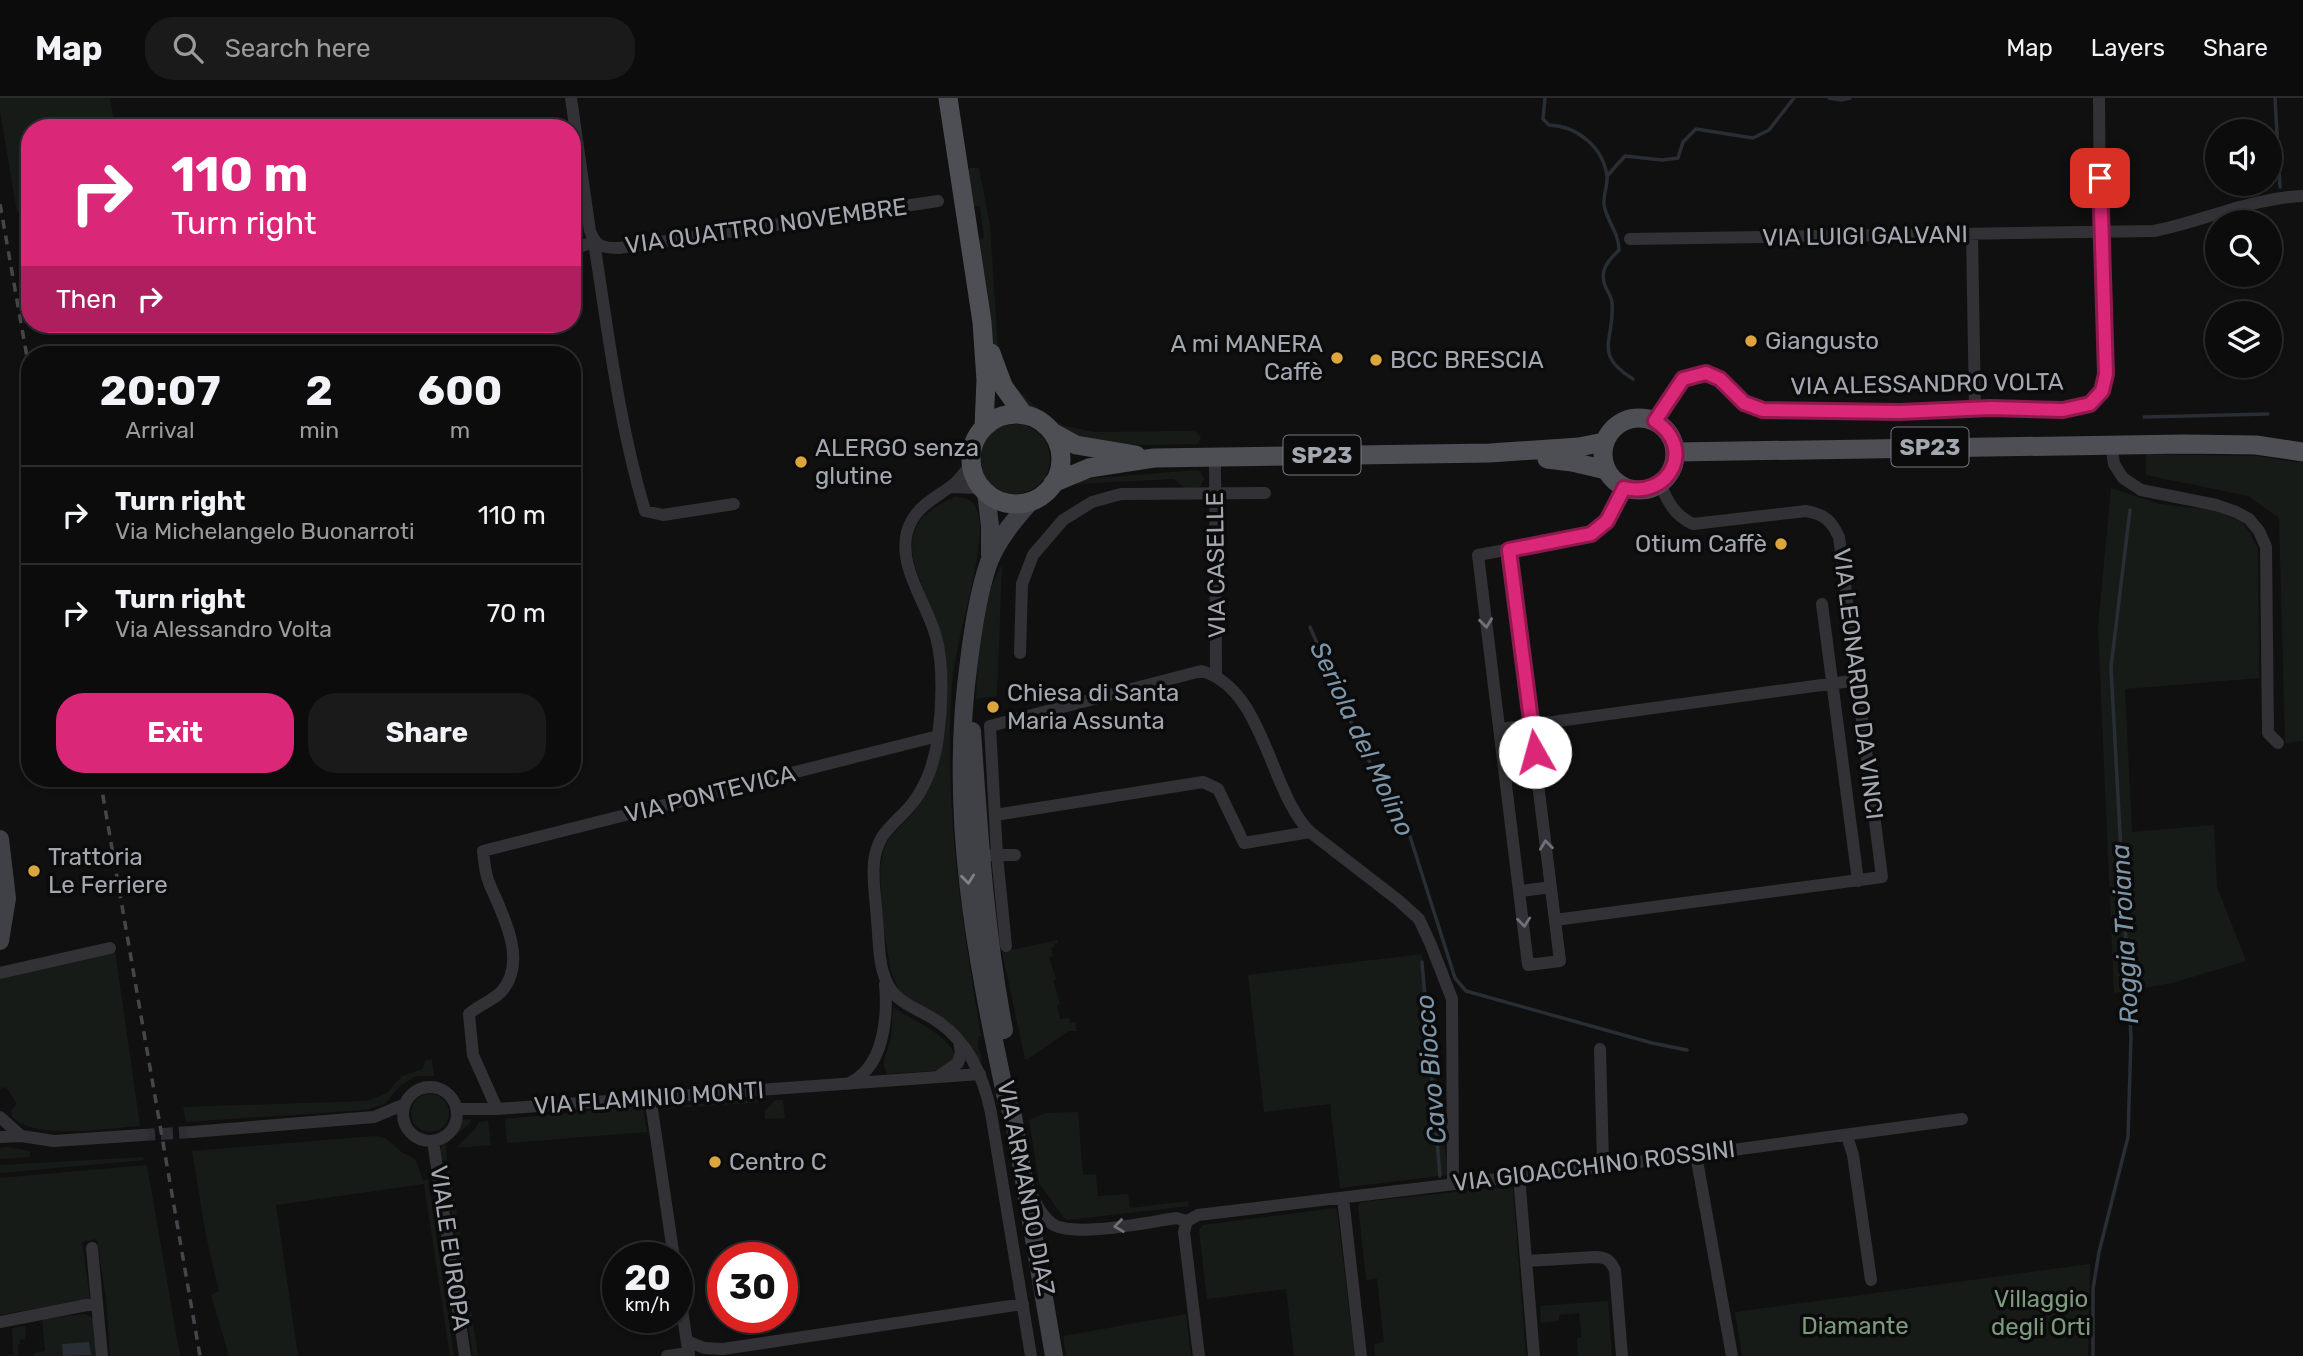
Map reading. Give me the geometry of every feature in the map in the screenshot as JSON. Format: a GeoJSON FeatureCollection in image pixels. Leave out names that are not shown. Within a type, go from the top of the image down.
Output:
{"type":"FeatureCollection","features":[{"type":"Feature","properties":{"kind":"main road"},"geometry":{"type":"LineString","coordinates":[[948,98],[982,322],[986,380],[984,427]]}},
{"type":"Feature","properties":{"kind":"main road"},"geometry":{"type":"LineString","coordinates":[[982,322],[1003,386],[1024,415]]}},
{"type":"Feature","properties":{"kind":"main road"},"geometry":{"type":"LineString","coordinates":[[1024,415],[1040,421],[1052,432],[1060,458],[1057,475],[1043,494],[1031,501],[1007,503],[984,490],[977,481],[971,464],[972,446],[984,427],[1003,416],[1024,415]]}},
{"type":"Feature","properties":{"kind":"main road"},"geometry":{"type":"LineString","coordinates":[[1632,418],[1655,421],[1670,434],[1676,452],[1669,475],[1660,484],[1649,489],[1636,491],[1624,488],[1606,470],[1602,452],[1604,442],[1610,431],[1632,418]]}},
{"type":"Feature","properties":{"kind":"main road","name":"SP23"},"geometry":{"type":"LineString","coordinates":[[1052,432],[1063,440],[1089,449],[1154,458]]}},
{"type":"Feature","properties":{"kind":"main road","name":"SP23"},"geometry":{"type":"LineString","coordinates":[[1053,483],[1089,468],[1154,458],[1490,453],[1579,447],[1604,442]]}},
{"type":"Feature","properties":{"kind":"main road","name":"SP23"},"geometry":{"type":"LineString","coordinates":[[1676,452],[2111,444],[2256,445],[2303,452]]}},
{"type":"Feature","properties":{"kind":"main road","name":"SP23"},"geometry":{"type":"LineString","coordinates":[[1490,453],[1572,461],[1606,470]]}},
{"type":"Feature","properties":{"kind":"main road","name":"VIA ARMANDO DIAZ"},"geometry":{"type":"LineString","coordinates":[[984,490],[990,526],[989,562],[976,613],[963,695],[961,736],[964,830],[970,903],[980,973],[1006,1098],[1013,1116],[1054,1356]]}},
{"type":"Feature","properties":{"kind":"main road","name":"VIA ARMANDO DIAZ"},"geometry":{"type":"LineString","coordinates":[[989,562],[1007,529],[1031,501]]}},
{"type":"Feature","properties":{"kind":"main road","name":"VIA ARMANDO DIAZ"},"geometry":{"type":"LineString","coordinates":[[968,665],[974,752],[989,856],[992,969],[1016,1098],[1013,1116]]}},
{"type":"Feature","properties":{"kind":"main road","name":"VIA ARMANDO DIAZ"},"geometry":{"type":"LineString","coordinates":[[964,830],[989,856]]}},
{"type":"Feature","properties":{"kind":"main road"},"geometry":{"type":"LineString","coordinates":[[0,839],[7,898],[0,941]]}},
{"type":"Feature","properties":{"kind":"street","name":"VIA QUATTRO NOVEMBRE"},"geometry":{"type":"LineString","coordinates":[[571,98],[574,119]]}},
{"type":"Feature","properties":{"kind":"street"},"geometry":{"type":"LineString","coordinates":[[2099,98],[2100,232]]}},
{"type":"Feature","properties":{"kind":"street","name":"VIA QUATTRO NOVEMBRE"},"geometry":{"type":"LineString","coordinates":[[581,168],[613,358],[645,511],[663,515],[734,504]]}},
{"type":"Feature","properties":{"kind":"street","name":"VIA LUIGI GALVANI"},"geometry":{"type":"LineString","coordinates":[[1630,239],[2154,231],[2250,203],[2303,196]]}},
{"type":"Feature","properties":{"kind":"street","name":"VIA QUATTRO NOVEMBRE"},"geometry":{"type":"LineString","coordinates":[[594,242],[603,248],[619,248],[938,201]]}},
{"type":"Feature","properties":{"kind":"street","name":"VIA ALESSANDRO VOLTA"},"geometry":{"type":"LineString","coordinates":[[1655,421],[1683,379],[1706,373],[1720,379],[1744,403],[1763,410],[2063,410],[2090,404],[2102,391],[2106,374],[2100,232]]}},
{"type":"Feature","properties":{"kind":"street"},"geometry":{"type":"LineString","coordinates":[[1972,234],[1975,409]]}},
{"type":"Feature","properties":{"kind":"street","name":"VIA QUATTRO NOVEMBRE"},"geometry":{"type":"LineString","coordinates":[[581,246],[594,242]]}},
{"type":"Feature","properties":{"kind":"street"},"geometry":{"type":"LineString","coordinates":[[2111,444],[2114,464],[2123,478],[2141,489],[2216,505],[2249,519],[2259,531],[2266,547],[2268,733],[2278,743]]}},
{"type":"Feature","properties":{"kind":"street","name":"VIA CASELLE"},"geometry":{"type":"LineString","coordinates":[[1215,456],[1216,674]]}},
{"type":"Feature","properties":{"kind":"street","name":"VIA ARMANDO DIAZ"},"geometry":{"type":"LineString","coordinates":[[971,464],[951,487],[929,500],[918,511],[910,524],[906,540],[908,564],[937,642],[940,681],[938,736],[933,760],[922,788],[914,802],[886,832],[875,856],[876,906],[885,980],[902,1003],[940,1023],[959,1041],[980,1074],[991,1113],[1031,1356]]}},
{"type":"Feature","properties":{"kind":"street","name":"VIA LEONARDO DA VINCI"},"geometry":{"type":"LineString","coordinates":[[1660,484],[1670,506],[1681,518],[1693,524],[1806,511],[1821,513],[1833,523],[1839,537],[1882,877],[1858,881],[1822,604]]}},
{"type":"Feature","properties":{"kind":"street"},"geometry":{"type":"LineString","coordinates":[[951,487],[984,490]]}},
{"type":"Feature","properties":{"kind":"street"},"geometry":{"type":"LineString","coordinates":[[1509,550],[1560,961],[1528,965],[1478,555],[1591,534],[1607,521],[1624,488]]}},
{"type":"Feature","properties":{"kind":"street"},"geometry":{"type":"LineString","coordinates":[[1020,653],[1021,584],[1033,555],[1063,520],[1092,502],[1121,494],[1265,493]]}},
{"type":"Feature","properties":{"kind":"street","name":"VIA ARMANDO DIAZ"},"geometry":{"type":"LineString","coordinates":[[1006,946],[989,856],[995,816],[990,726],[1201,671],[1216,674]]}},
{"type":"Feature","properties":{"kind":"street"},"geometry":{"type":"LineString","coordinates":[[1216,674],[1226,682],[1247,709],[1267,746],[1299,821],[1419,919],[1452,999],[1453,1183]]}},
{"type":"Feature","properties":{"kind":"street"},"geometry":{"type":"LineString","coordinates":[[1500,729],[1858,680]]}},
{"type":"Feature","properties":{"kind":"street","name":"VIA PONTEVICA"},"geometry":{"type":"LineString","coordinates":[[497,1109],[473,1055],[469,1014],[500,993],[507,984],[512,958],[502,909],[489,883],[483,851],[938,736]]}},
{"type":"Feature","properties":{"kind":"street"},"geometry":{"type":"LineString","coordinates":[[974,752],[993,769]]}},
{"type":"Feature","properties":{"kind":"street"},"geometry":{"type":"LineString","coordinates":[[995,816],[1203,782],[1218,789],[1244,843],[1310,832]]}},
{"type":"Feature","properties":{"kind":"street"},"geometry":{"type":"LineString","coordinates":[[989,856],[1015,855]]}},
{"type":"Feature","properties":{"kind":"street"},"geometry":{"type":"LineString","coordinates":[[1555,920],[1858,881]]}},
{"type":"Feature","properties":{"kind":"street"},"geometry":{"type":"LineString","coordinates":[[1521,891],[1551,887]]}},
{"type":"Feature","properties":{"kind":"street"},"geometry":{"type":"LineString","coordinates":[[0,973],[110,948]]}},
{"type":"Feature","properties":{"kind":"street"},"geometry":{"type":"LineString","coordinates":[[842,1086],[858,1079],[871,1065],[879,1049],[886,1006],[885,980]]}},
{"type":"Feature","properties":{"kind":"street"},"geometry":{"type":"LineString","coordinates":[[886,1006],[894,1002],[902,1003]]}},
{"type":"Feature","properties":{"kind":"street"},"geometry":{"type":"LineString","coordinates":[[934,1078],[958,1063],[961,1053],[959,1041]]}},
{"type":"Feature","properties":{"kind":"street"},"geometry":{"type":"LineString","coordinates":[[1601,1049],[1603,1164]]}},
{"type":"Feature","properties":{"kind":"street"},"geometry":{"type":"LineString","coordinates":[[871,1065],[877,1079],[888,1083]]}},
{"type":"Feature","properties":{"kind":"street","name":"VIA FLAMINIO MONTI"},"geometry":{"type":"LineString","coordinates":[[457,1109],[497,1109],[650,1096],[888,1083],[980,1074]]}},
{"type":"Feature","properties":{"kind":"street"},"geometry":{"type":"LineString","coordinates":[[374,1117],[405,1125],[414,1135],[426,1141],[433,1141],[441,1139],[452,1130],[456,1124],[457,1109],[450,1095],[437,1087],[421,1088],[409,1097],[405,1104],[405,1125]]}},
{"type":"Feature","properties":{"kind":"street"},"geometry":{"type":"LineString","coordinates":[[650,1096],[672,1242]]}},
{"type":"Feature","properties":{"kind":"street"},"geometry":{"type":"LineString","coordinates":[[191,1132],[374,1117],[405,1104]]}},
{"type":"Feature","properties":{"kind":"street"},"geometry":{"type":"LineString","coordinates":[[0,1117],[21,1136]]}},
{"type":"Feature","properties":{"kind":"street","name":"VIA GIOACCHINO ROSSINI"},"geometry":{"type":"LineString","coordinates":[[1024,1178],[1038,1208],[1051,1223],[1063,1230],[1082,1231],[1176,1218],[1187,1221],[1198,1215],[1603,1164],[1696,1155],[1962,1119]]}},
{"type":"Feature","properties":{"kind":"street"},"geometry":{"type":"LineString","coordinates":[[0,1137],[21,1136],[54,1141],[144,1135]]}},
{"type":"Feature","properties":{"kind":"street"},"geometry":{"type":"LineString","coordinates":[[1847,1136],[1853,1155],[1871,1280]]}},
{"type":"Feature","properties":{"kind":"street","name":"VIALE EUROPA"},"geometry":{"type":"LineString","coordinates":[[433,1141],[465,1356]]}},
{"type":"Feature","properties":{"kind":"street"},"geometry":{"type":"LineString","coordinates":[[1696,1155],[1732,1356]]}},
{"type":"Feature","properties":{"kind":"street"},"geometry":{"type":"LineString","coordinates":[[1519,1176],[1534,1356]]}},
{"type":"Feature","properties":{"kind":"street"},"geometry":{"type":"LineString","coordinates":[[1343,1198],[1361,1356]]}},
{"type":"Feature","properties":{"kind":"street"},"geometry":{"type":"LineString","coordinates":[[1187,1221],[1184,1232],[1199,1356]]}},
{"type":"Feature","properties":{"kind":"street"},"geometry":{"type":"LineString","coordinates":[[92,1248],[102,1356]]}},
{"type":"Feature","properties":{"kind":"street"},"geometry":{"type":"LineString","coordinates":[[1527,1261],[1604,1257],[1611,1262],[1615,1270],[1622,1356]]}},
{"type":"Feature","properties":{"kind":"street"},"geometry":{"type":"LineString","coordinates":[[0,1322],[97,1303]]}},
{"type":"Feature","properties":{"kind":"street"},"geometry":{"type":"LineString","coordinates":[[667,1356],[688,1350],[723,1349],[1023,1304]]}},
{"type":"Feature","properties":{"kind":"green space"},"geometry":{"type":"Polygon","coordinates":[[[0,98],[110,98],[114,119],[21,119],[21,211],[17,212],[0,98]]]}},
{"type":"Feature","properties":{"kind":"green space"},"geometry":{"type":"Polygon","coordinates":[[[970,168],[979,168],[990,225],[998,349],[1016,388],[1046,416],[1065,426],[1094,432],[1195,431],[1201,438],[1198,444],[1137,445],[1080,441],[1027,407],[1007,384],[991,338],[976,239],[984,238],[980,207],[971,205],[966,173],[970,168]]]}},
{"type":"Feature","properties":{"kind":"green space"},"geometry":{"type":"Polygon","coordinates":[[[1008,424],[1022,424],[1035,430],[1044,439],[1050,459],[1048,472],[1040,484],[1022,494],[1008,494],[995,488],[986,479],[980,466],[980,452],[986,439],[995,430],[1008,424]]]}},
{"type":"Feature","properties":{"kind":"green space"},"geometry":{"type":"Polygon","coordinates":[[[2146,454],[2257,456],[2303,463],[2303,741],[2285,743],[2279,518],[2248,496],[2146,475],[2146,454]]]}},
{"type":"Feature","properties":{"kind":"green space"},"geometry":{"type":"Polygon","coordinates":[[[1197,470],[1204,479],[1200,487],[1186,489],[1174,479],[1076,484],[1086,479],[1197,470]]]}},
{"type":"Feature","properties":{"kind":"green space"},"geometry":{"type":"Polygon","coordinates":[[[2111,488],[2160,504],[2213,510],[2241,522],[2248,530],[2258,548],[2259,678],[2125,689],[2132,832],[2214,825],[2217,887],[2246,961],[2172,983],[2114,993],[2098,627],[2111,488]]]}},
{"type":"Feature","properties":{"kind":"green space"},"geometry":{"type":"Polygon","coordinates":[[[955,497],[967,499],[975,505],[980,527],[952,685],[950,773],[956,862],[981,1036],[978,1037],[978,1047],[983,1063],[901,994],[891,972],[882,918],[880,868],[884,849],[889,838],[915,811],[928,790],[937,766],[943,649],[938,626],[914,564],[912,545],[916,527],[930,511],[955,497]]]}},
{"type":"Feature","properties":{"kind":"green space"},"geometry":{"type":"Polygon","coordinates":[[[1002,565],[997,696],[976,699],[985,611],[989,594],[1002,565]]]}},
{"type":"Feature","properties":{"kind":"green space"},"geometry":{"type":"Polygon","coordinates":[[[1058,940],[1051,948],[1053,956],[1049,957],[1056,979],[1053,980],[1060,1004],[1057,1005],[1060,1019],[1069,1018],[1070,1023],[1075,1022],[1077,1031],[1069,1031],[1025,1059],[1002,952],[1058,940]]]}},
{"type":"Feature","properties":{"kind":"green space"},"geometry":{"type":"Polygon","coordinates":[[[115,951],[140,1126],[55,1131],[24,1124],[12,1117],[11,1110],[17,1104],[6,1087],[0,1089],[0,978],[115,951]]]}},
{"type":"Feature","properties":{"kind":"green space"},"geometry":{"type":"Polygon","coordinates":[[[1422,954],[1448,1175],[1340,1188],[1330,1104],[1264,1112],[1248,975],[1422,954]]]}},
{"type":"Feature","properties":{"kind":"green space"},"geometry":{"type":"Polygon","coordinates":[[[893,1007],[939,1035],[957,1060],[942,1070],[887,1074],[883,1064],[891,1038],[893,1007]]]}},
{"type":"Feature","properties":{"kind":"green space"},"geometry":{"type":"Polygon","coordinates":[[[432,1059],[434,1076],[417,1076],[400,1086],[385,1104],[365,1110],[186,1122],[183,1107],[366,1101],[387,1093],[402,1076],[423,1069],[425,1061],[432,1059]]]}},
{"type":"Feature","properties":{"kind":"green space"},"geometry":{"type":"Polygon","coordinates":[[[430,1094],[443,1100],[449,1113],[443,1126],[430,1132],[417,1126],[411,1113],[417,1100],[430,1094]]]}},
{"type":"Feature","properties":{"kind":"green space"},"geometry":{"type":"Polygon","coordinates":[[[762,1099],[762,1102],[663,1109],[663,1107],[762,1099]]]}},
{"type":"Feature","properties":{"kind":"green space"},"geometry":{"type":"Polygon","coordinates":[[[775,1100],[783,1100],[785,1118],[765,1119],[765,1111],[775,1100]]]}},
{"type":"Feature","properties":{"kind":"green space"},"geometry":{"type":"Polygon","coordinates":[[[639,1106],[643,1109],[647,1132],[507,1143],[505,1119],[639,1106]]]}},
{"type":"Feature","properties":{"kind":"green space"},"geometry":{"type":"Polygon","coordinates":[[[1078,1112],[1083,1175],[1096,1174],[1098,1196],[1128,1194],[1130,1208],[1188,1201],[1189,1206],[1067,1220],[1064,1218],[1039,1183],[1029,1120],[1045,1113],[1078,1112]]]}},
{"type":"Feature","properties":{"kind":"green space"},"geometry":{"type":"Polygon","coordinates":[[[471,1119],[470,1123],[446,1144],[447,1160],[439,1161],[439,1150],[463,1120],[471,1119]]]}},
{"type":"Feature","properties":{"kind":"green space"},"geometry":{"type":"Polygon","coordinates":[[[488,1121],[491,1145],[456,1148],[479,1122],[488,1121]]]}},
{"type":"Feature","properties":{"kind":"green space"},"geometry":{"type":"Polygon","coordinates":[[[374,1136],[385,1138],[415,1159],[423,1180],[428,1180],[454,1356],[450,1356],[424,1184],[276,1205],[298,1356],[229,1356],[211,1295],[219,1291],[206,1236],[192,1151],[374,1136]]]}},
{"type":"Feature","properties":{"kind":"green space"},"geometry":{"type":"Polygon","coordinates":[[[0,1148],[30,1151],[30,1157],[0,1159],[0,1148]]]}},
{"type":"Feature","properties":{"kind":"green space"},"geometry":{"type":"Polygon","coordinates":[[[143,1157],[144,1160],[0,1173],[0,1165],[143,1157]]]}},
{"type":"Feature","properties":{"kind":"green space"},"geometry":{"type":"Polygon","coordinates":[[[147,1165],[180,1356],[110,1356],[106,1299],[97,1239],[82,1242],[90,1299],[0,1315],[0,1178],[147,1165]]]}},
{"type":"Feature","properties":{"kind":"green space"},"geometry":{"type":"Polygon","coordinates":[[[450,1168],[478,1356],[473,1356],[445,1169],[450,1168]]]}},
{"type":"Feature","properties":{"kind":"green space"},"geometry":{"type":"Polygon","coordinates":[[[1511,1186],[1526,1356],[1375,1356],[1374,1344],[1384,1342],[1377,1279],[1366,1280],[1358,1205],[1362,1202],[1511,1186]]]}},
{"type":"Feature","properties":{"kind":"green space"},"geometry":{"type":"Polygon","coordinates":[[[1335,1208],[1355,1356],[1294,1356],[1286,1289],[1207,1299],[1199,1230],[1203,1225],[1335,1208]]]}},
{"type":"Feature","properties":{"kind":"green space","name":"Villaggio degli Orti"},"geometry":{"type":"Polygon","coordinates":[[[2090,1264],[2088,1356],[1742,1356],[1735,1312],[2090,1264]]]}},
{"type":"Feature","properties":{"kind":"green space"},"geometry":{"type":"Polygon","coordinates":[[[1608,1301],[1612,1356],[1578,1356],[1577,1338],[1582,1337],[1579,1313],[1559,1315],[1559,1321],[1541,1323],[1540,1306],[1608,1301]]]}},
{"type":"Feature","properties":{"kind":"green space"},"geometry":{"type":"Polygon","coordinates":[[[85,1314],[94,1319],[98,1356],[34,1356],[34,1353],[45,1351],[42,1319],[85,1314]]]}},
{"type":"Feature","properties":{"kind":"green space"},"geometry":{"type":"Polygon","coordinates":[[[1186,1314],[1191,1356],[1066,1356],[1063,1336],[1186,1314]]]}},
{"type":"Feature","properties":{"kind":"green space"},"geometry":{"type":"Polygon","coordinates":[[[26,1326],[25,1339],[20,1340],[18,1345],[18,1356],[3,1356],[13,1355],[12,1328],[26,1326]]]}},
{"type":"Feature","properties":{"kind":"shaded area"},"geometry":{"type":"Polygon","coordinates":[[[89,1342],[91,1355],[63,1356],[62,1344],[89,1342]]]}},
{"type":"Feature","properties":{"kind":"waterway","name":"Cavo Biocco"},"geometry":{"type":"LineString","coordinates":[[1545,98],[1543,119],[1549,125],[1569,129],[1587,140],[1605,166],[1607,179],[1604,204],[1619,250],[1608,262],[1603,276],[1612,303],[1609,354],[1620,370],[1633,379]]}},
{"type":"Feature","properties":{"kind":"waterway"},"geometry":{"type":"LineString","coordinates":[[1607,176],[1625,156],[1662,160],[1678,158],[1683,142],[1696,129],[1753,138],[1769,130],[1794,98]]}},
{"type":"Feature","properties":{"kind":"waterway"},"geometry":{"type":"LineString","coordinates":[[1829,98],[1850,98]]}},
{"type":"Feature","properties":{"kind":"waterway","name":"Roggia Troiana"},"geometry":{"type":"LineString","coordinates":[[2275,98],[2276,119]]}},
{"type":"Feature","properties":{"kind":"waterway","name":"Roggia Troiana"},"geometry":{"type":"LineString","coordinates":[[2144,417],[2268,414]]}},
{"type":"Feature","properties":{"kind":"waterway","name":"Roggia Troiana"},"geometry":{"type":"LineString","coordinates":[[2093,1356],[2093,1289],[2099,1252],[2128,1137],[2131,1037],[2111,667],[2130,510]]}},
{"type":"Feature","properties":{"kind":"waterway","name":"Seriola del Molino"},"geometry":{"type":"LineString","coordinates":[[1310,627],[1361,745],[1379,780],[1400,805],[1455,978],[1466,991],[1652,1043],[1687,1050]]}},
{"type":"Feature","properties":{"kind":"waterway","name":"Cavo Biocco"},"geometry":{"type":"LineString","coordinates":[[1422,962],[1440,1176]]}},
{"type":"Feature","properties":{"kind":"tunnel"},"geometry":{"type":"LineString","coordinates":[[143,1135],[192,1132]]}},
{"type":"Feature","properties":{"kind":"railway"},"geometry":{"type":"LineString","coordinates":[[0,204],[21,323]]}},
{"type":"Feature","properties":{"kind":"railway"},"geometry":{"type":"LineString","coordinates":[[23,333],[25,346]]}},
{"type":"Feature","properties":{"kind":"railway"},"geometry":{"type":"LineString","coordinates":[[101,787],[200,1356]]}},
{"type":"Feature","properties":{"kind":"place","name":"Giangusto"},"geometry":{"type":"Point","coordinates":[1751,341]}},
{"type":"Feature","properties":{"kind":"place","name":"A mi MANERA Caffè"},"geometry":{"type":"Point","coordinates":[1337,358]}},
{"type":"Feature","properties":{"kind":"place","name":"BCC BRESCIA"},"geometry":{"type":"Point","coordinates":[1376,360]}},
{"type":"Feature","properties":{"kind":"place","name":"ALERGO senza glutine"},"geometry":{"type":"Point","coordinates":[801,462]}},
{"type":"Feature","properties":{"kind":"place","name":"Otium Caffè"},"geometry":{"type":"Point","coordinates":[1781,544]}},
{"type":"Feature","properties":{"kind":"place","name":"Chiesa di Santa Maria Assunta"},"geometry":{"type":"Point","coordinates":[993,707]}},
{"type":"Feature","properties":{"kind":"place","name":"Trattoria Le Ferriere"},"geometry":{"type":"Point","coordinates":[34,871]}},
{"type":"Feature","properties":{"kind":"place","name":"Centro C"},"geometry":{"type":"Point","coordinates":[715,1162]}},
{"type":"Feature","properties":{"kind":"route"},"geometry":{"type":"LineString","coordinates":[[1535,752],[1509,550],[1591,534],[1607,521],[1624,488],[1636,491],[1660,484],[1669,475],[1676,452],[1670,434],[1664,426],[1655,421],[1683,379],[1706,373],[1720,379],[1744,403],[1763,410],[2063,410],[2090,404],[2102,391],[2106,374],[2100,178]]}},
{"type":"Feature","properties":{"kind":"park label","name":"Diamante"},"geometry":{"type":"Point","coordinates":[1855,1326]}}]}
